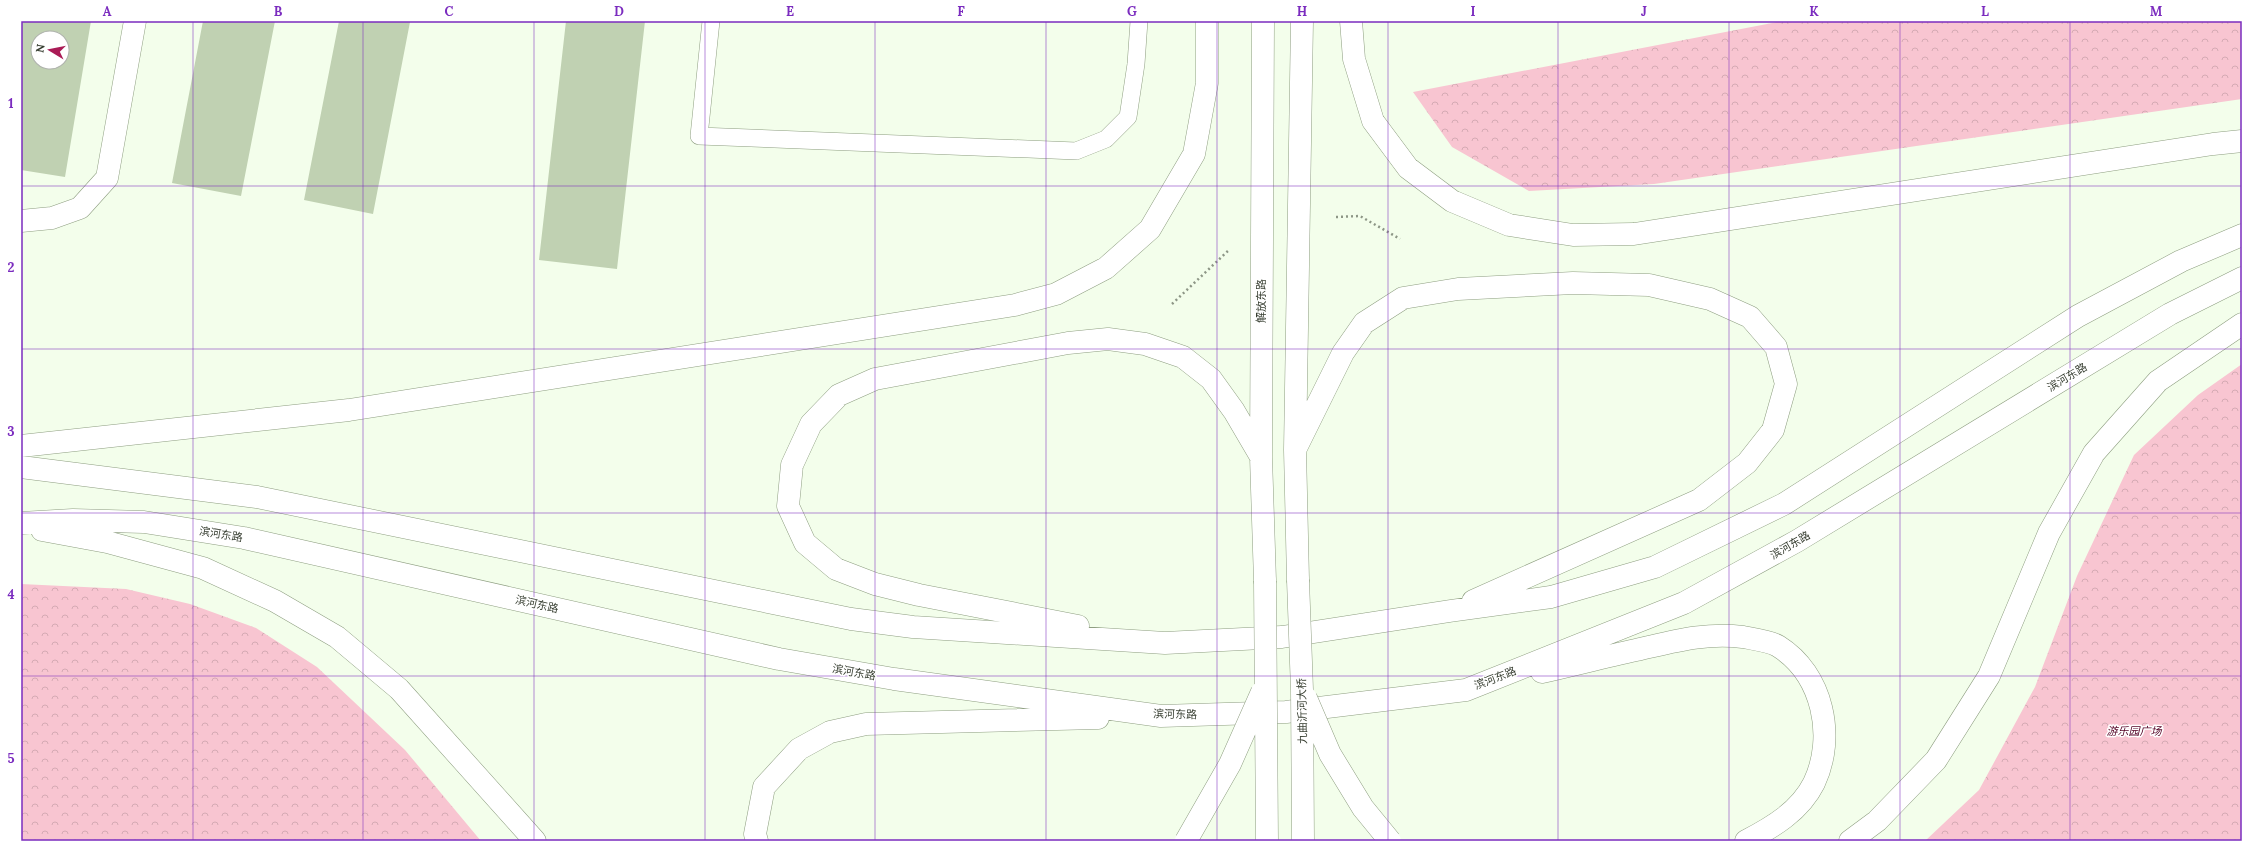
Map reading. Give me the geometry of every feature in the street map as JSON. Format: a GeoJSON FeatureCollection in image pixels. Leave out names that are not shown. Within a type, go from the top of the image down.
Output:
{"type":"FeatureCollection","features":[{"type":"Feature","properties":{"kind":"main road"},"geometry":{"type":"LineString","coordinates":[[21,221],[52,218],[80,208],[107,178],[135,21]]}},
{"type":"Feature","properties":{"kind":"main road"},"geometry":{"type":"LineString","coordinates":[[21,446],[349,410],[1015,305],[1056,294],[1106,268],[1150,229],[1194,154],[1207,83],[1207,21]]}},
{"type":"Feature","properties":{"kind":"main road","name":"解放东路"},"geometry":{"type":"LineString","coordinates":[[1263,21],[1261,457],[1265,581],[1265,686]]}},
{"type":"Feature","properties":{"kind":"main road"},"geometry":{"type":"LineString","coordinates":[[1295,450],[1302,21]]}},
{"type":"Feature","properties":{"kind":"main road"},"geometry":{"type":"LineString","coordinates":[[1351,21],[1354,59],[1373,121],[1408,168],[1452,201],[1509,225],[1573,235],[1634,234],[2214,144],[2242,142]]}},
{"type":"Feature","properties":{"kind":"main road"},"geometry":{"type":"LineString","coordinates":[[21,467],[257,496],[851,619],[913,627],[1165,643],[1282,638],[1450,611],[1551,597],[1655,567],[1784,504],[2078,316],[2180,261],[2242,235]]}},
{"type":"Feature","properties":{"kind":"main road","name":"滨河东路"},"geometry":{"type":"LineString","coordinates":[[21,524],[73,520],[144,522],[244,538],[779,659],[894,678],[1161,716],[1286,712],[1466,690],[1684,603],[1796,542],[2170,314],[2242,278]]}},
{"type":"Feature","properties":{"kind":"main road"},"geometry":{"type":"LineString","coordinates":[[1295,450],[1343,353],[1364,323],[1404,298],[1458,289],[1573,283],[1649,285],[1710,299],[1750,317],[1776,347],[1786,384],[1773,430],[1747,463],[1699,500],[1450,611]]}},
{"type":"Feature","properties":{"kind":"main road"},"geometry":{"type":"LineString","coordinates":[[1850,841],[1877,821],[1936,760],[1989,676],[2049,533],[2094,453],[2158,381],[2242,324]]}},
{"type":"Feature","properties":{"kind":"main road"},"geometry":{"type":"LineString","coordinates":[[1165,643],[919,595],[875,584],[836,569],[805,543],[788,506],[792,464],[811,424],[839,395],[875,379],[1068,343],[1108,339],[1145,344],[1183,357],[1206,374],[1234,411],[1261,457]]}},
{"type":"Feature","properties":{"kind":"main road","name":"九曲沂河大桥"},"geometry":{"type":"LineString","coordinates":[[1295,450],[1302,690],[1303,841]]}},
{"type":"Feature","properties":{"kind":"main road"},"geometry":{"type":"LineString","coordinates":[[21,524],[107,542],[203,568],[274,601],[337,637],[399,689],[535,841]]}},
{"type":"Feature","properties":{"kind":"main road"},"geometry":{"type":"LineString","coordinates":[[1466,690],[1700,635],[1743,637],[1777,646],[1800,664],[1815,687],[1824,717],[1824,748],[1814,783],[1792,812],[1746,841]]}},
{"type":"Feature","properties":{"kind":"main road"},"geometry":{"type":"LineString","coordinates":[[1186,841],[1230,764],[1265,686]]}},
{"type":"Feature","properties":{"kind":"main road"},"geometry":{"type":"LineString","coordinates":[[1265,686],[1267,841]]}},
{"type":"Feature","properties":{"kind":"main road"},"geometry":{"type":"LineString","coordinates":[[1302,690],[1330,754],[1363,808],[1390,841]]}},
{"type":"Feature","properties":{"kind":"main road"},"geometry":{"type":"LineString","coordinates":[[757,841],[755,834],[764,787],[798,749],[830,732],[866,724],[1161,716]]}},
{"type":"Feature","properties":{"kind":"lane"},"geometry":{"type":"LineString","coordinates":[[711,21],[699,136],[1076,151],[1106,139],[1128,117],[1136,64],[1139,21]]}},
{"type":"Feature","properties":{"kind":"path"},"geometry":{"type":"LineString","coordinates":[[1336,217],[1360,216],[1400,239]]}},
{"type":"Feature","properties":{"kind":"path"},"geometry":{"type":"LineString","coordinates":[[1172,304],[1230,249]]}},
{"type":"Feature","properties":{"kind":"green space"},"geometry":{"type":"Polygon","coordinates":[[[1783,21],[2242,21],[2242,99],[1654,184],[1529,191],[1452,147],[1413,92],[1783,21]]]}},
{"type":"Feature","properties":{"kind":"green space","name":"游乐园广场"},"geometry":{"type":"Polygon","coordinates":[[[2242,364],[2242,841],[1925,841],[1979,790],[2035,687],[2077,576],[2134,455],[2198,395],[2242,364]]]}},
{"type":"Feature","properties":{"kind":"green space"},"geometry":{"type":"Polygon","coordinates":[[[21,584],[126,589],[190,604],[256,628],[317,667],[405,750],[481,841],[21,841],[21,584]]]}},
{"type":"Feature","properties":{"kind":"building"},"geometry":{"type":"Polygon","coordinates":[[[21,21],[91,21],[65,177],[21,170],[21,21]]]}},
{"type":"Feature","properties":{"kind":"building"},"geometry":{"type":"Polygon","coordinates":[[[203,21],[275,21],[241,196],[172,183],[203,21]]]}},
{"type":"Feature","properties":{"kind":"building"},"geometry":{"type":"Polygon","coordinates":[[[339,21],[410,22],[373,214],[304,200],[339,21]]]}},
{"type":"Feature","properties":{"kind":"building"},"geometry":{"type":"Polygon","coordinates":[[[566,21],[645,21],[617,269],[539,260],[566,21]]]}}]}
